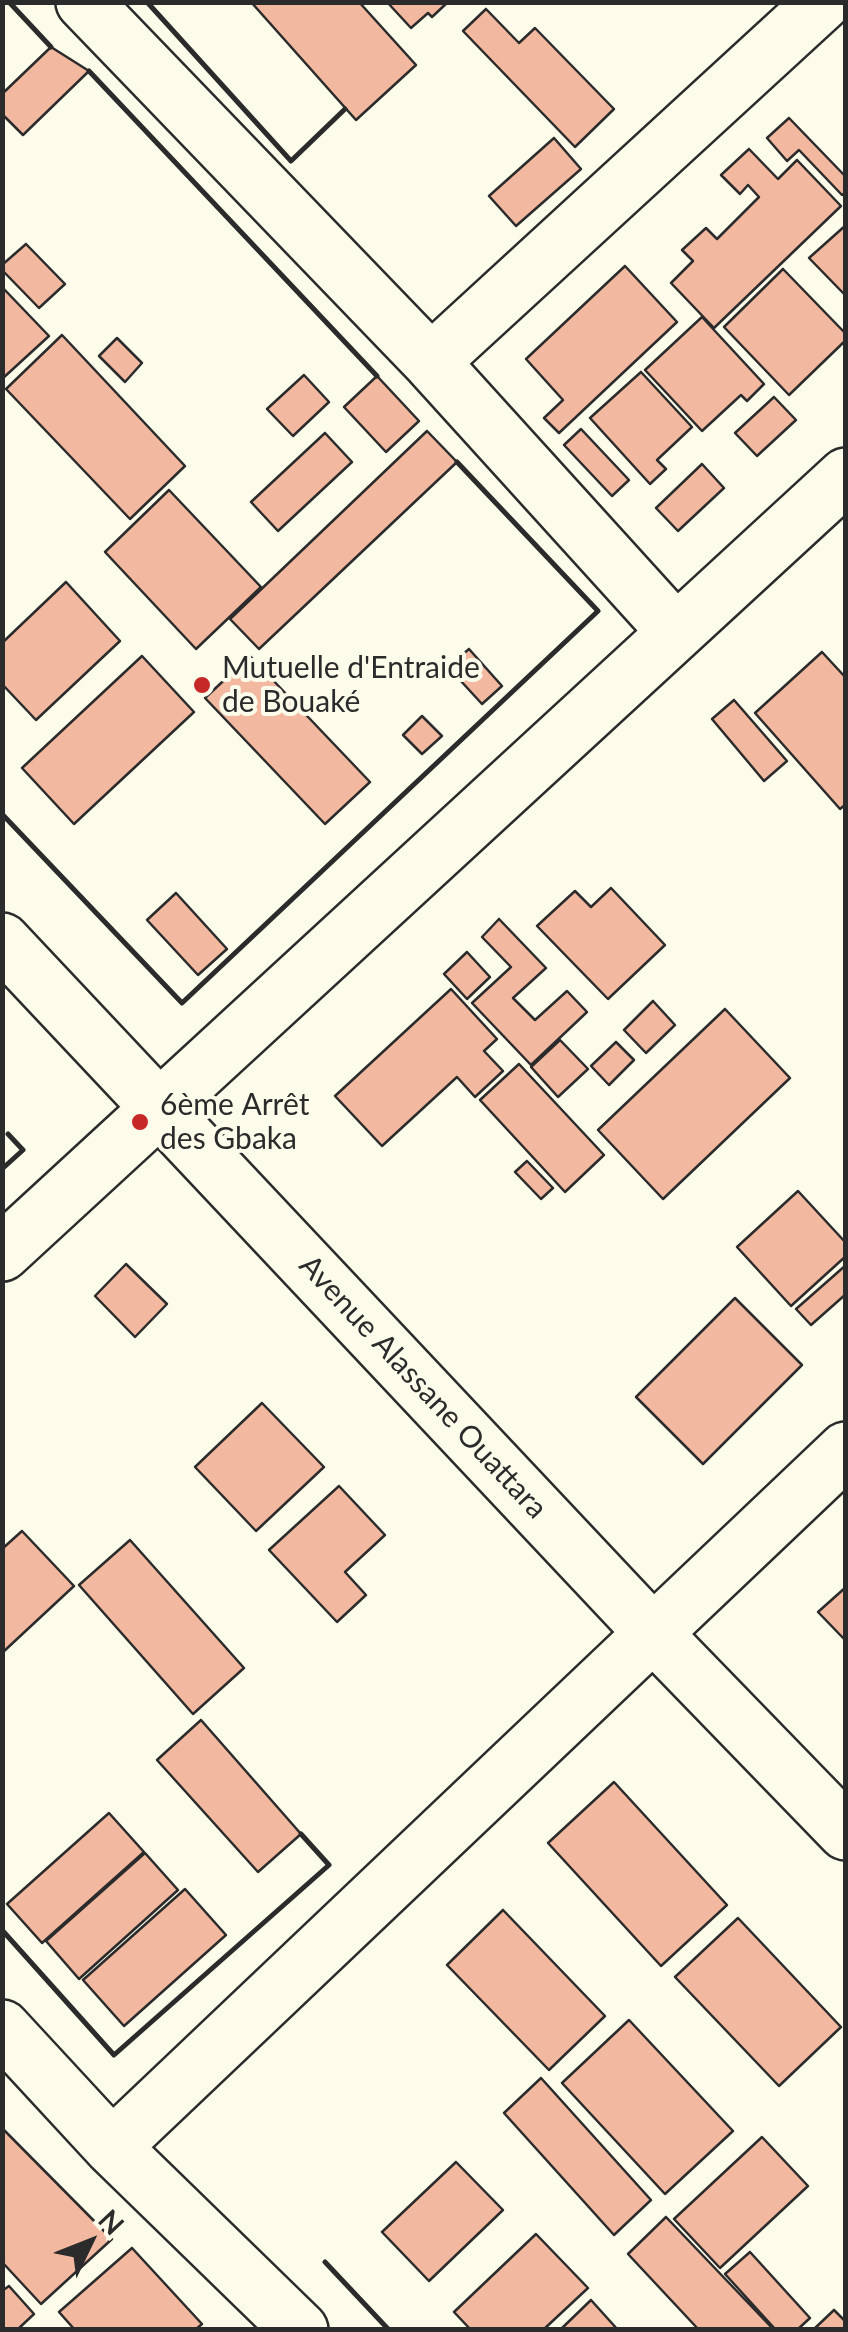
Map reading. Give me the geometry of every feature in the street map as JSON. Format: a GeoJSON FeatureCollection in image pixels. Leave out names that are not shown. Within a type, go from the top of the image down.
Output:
{"type":"FeatureCollection","features":[{"type":"Feature","properties":{"kind":"street"},"geometry":{"type":"LineString","coordinates":[[84,2],[432,362],[676,631]]}},
{"type":"Feature","properties":{"kind":"street"},"geometry":{"type":"LineString","coordinates":[[432,362],[823,2]]}},
{"type":"Feature","properties":{"kind":"street"},"geometry":{"type":"LineString","coordinates":[[2,1253],[846,476]]}},
{"type":"Feature","properties":{"kind":"street","name":"Avenue Alassane Ouattara"},"geometry":{"type":"LineString","coordinates":[[2,940],[652,1632],[846,1832]]}},
{"type":"Feature","properties":{"kind":"street"},"geometry":{"type":"LineString","coordinates":[[112,2146],[846,1450]]}},
{"type":"Feature","properties":{"kind":"street"},"geometry":{"type":"LineString","coordinates":[[2,2028],[112,2146],[300,2330]]}},
{"type":"Feature","properties":{"kind":"building"},"geometry":{"type":"Polygon","coordinates":[[[251,2],[359,2],[416,65],[356,120],[251,2]]]}},
{"type":"Feature","properties":{"kind":"building"},"geometry":{"type":"Polygon","coordinates":[[[387,2],[448,2],[432,17],[428,13],[411,28],[387,2]]]}},
{"type":"Feature","properties":{"kind":"building"},"geometry":{"type":"Polygon","coordinates":[[[486,9],[519,43],[535,28],[614,109],[575,147],[463,31],[486,9]]]}},
{"type":"Feature","properties":{"kind":"building"},"geometry":{"type":"Polygon","coordinates":[[[51,47],[89,71],[23,135],[2,114],[2,94],[51,47]]]}},
{"type":"Feature","properties":{"kind":"building"},"geometry":{"type":"Polygon","coordinates":[[[789,118],[846,177],[846,192],[842,195],[799,150],[787,161],[767,138],[789,118]]]}},
{"type":"Feature","properties":{"kind":"building"},"geometry":{"type":"Polygon","coordinates":[[[554,138],[581,169],[516,226],[489,196],[554,138]]]}},
{"type":"Feature","properties":{"kind":"building"},"geometry":{"type":"Polygon","coordinates":[[[749,149],[778,179],[797,160],[841,206],[714,328],[671,283],[693,261],[682,250],[706,228],[717,239],[759,197],[748,185],[740,194],[721,175],[749,149]]]}},
{"type":"Feature","properties":{"kind":"building"},"geometry":{"type":"Polygon","coordinates":[[[846,225],[846,296],[809,258],[846,225]]]}},
{"type":"Feature","properties":{"kind":"building"},"geometry":{"type":"Polygon","coordinates":[[[26,244],[65,284],[39,308],[2,270],[2,265],[26,244]]]}},
{"type":"Feature","properties":{"kind":"building"},"geometry":{"type":"Polygon","coordinates":[[[625,266],[677,322],[559,433],[544,418],[563,400],[526,359],[625,266]]]}},
{"type":"Feature","properties":{"kind":"building"},"geometry":{"type":"Polygon","coordinates":[[[783,269],[846,334],[846,340],[789,395],[724,327],[783,269]]]}},
{"type":"Feature","properties":{"kind":"building"},"geometry":{"type":"Polygon","coordinates":[[[2,287],[49,336],[2,379],[2,287]]]}},
{"type":"Feature","properties":{"kind":"building"},"geometry":{"type":"Polygon","coordinates":[[[702,317],[764,384],[747,401],[741,395],[702,431],[645,370],[702,317]]]}},
{"type":"Feature","properties":{"kind":"building"},"geometry":{"type":"Polygon","coordinates":[[[62,335],[185,466],[130,519],[6,389],[62,335]]]}},
{"type":"Feature","properties":{"kind":"building"},"geometry":{"type":"Polygon","coordinates":[[[117,338],[142,363],[125,382],[99,356],[117,338]]]}},
{"type":"Feature","properties":{"kind":"building"},"geometry":{"type":"Polygon","coordinates":[[[641,372],[692,427],[657,460],[666,469],[650,484],[590,418],[641,372]]]}},
{"type":"Feature","properties":{"kind":"building"},"geometry":{"type":"Polygon","coordinates":[[[304,375],[329,402],[293,436],[267,409],[304,375]]]}},
{"type":"Feature","properties":{"kind":"building"},"geometry":{"type":"Polygon","coordinates":[[[377,376],[419,421],[386,452],[344,407],[377,376]]]}},
{"type":"Feature","properties":{"kind":"building"},"geometry":{"type":"Polygon","coordinates":[[[774,397],[796,420],[757,456],[735,433],[774,397]]]}},
{"type":"Feature","properties":{"kind":"building"},"geometry":{"type":"Polygon","coordinates":[[[581,429],[629,480],[612,496],[564,445],[581,429]]]}},
{"type":"Feature","properties":{"kind":"building"},"geometry":{"type":"Polygon","coordinates":[[[427,431],[457,462],[259,649],[230,619],[427,431]]]}},
{"type":"Feature","properties":{"kind":"building"},"geometry":{"type":"Polygon","coordinates":[[[325,433],[352,462],[278,531],[251,502],[325,433]]]}},
{"type":"Feature","properties":{"kind":"building"},"geometry":{"type":"Polygon","coordinates":[[[702,464],[724,488],[678,531],[656,508],[702,464]]]}},
{"type":"Feature","properties":{"kind":"building"},"geometry":{"type":"Polygon","coordinates":[[[169,490],[261,587],[196,649],[105,552],[169,490]]]}},
{"type":"Feature","properties":{"kind":"building"},"geometry":{"type":"Polygon","coordinates":[[[66,582],[120,641],[36,720],[2,684],[2,643],[66,582]]]}},
{"type":"Feature","properties":{"kind":"building"},"geometry":{"type":"Polygon","coordinates":[[[469,649],[502,686],[482,704],[448,667],[469,649]]]}},
{"type":"Feature","properties":{"kind":"building"},"geometry":{"type":"Polygon","coordinates":[[[822,652],[846,678],[846,804],[840,809],[755,713],[822,652]]]}},
{"type":"Feature","properties":{"kind":"building"},"geometry":{"type":"Polygon","coordinates":[[[142,656],[194,712],[74,824],[22,768],[142,656]]]}},
{"type":"Feature","properties":{"kind":"building"},"geometry":{"type":"Polygon","coordinates":[[[250,656],[370,782],[325,824],[205,698],[250,656]]]}},
{"type":"Feature","properties":{"kind":"building"},"geometry":{"type":"Polygon","coordinates":[[[734,700],[787,761],[764,781],[712,719],[734,700]]]}},
{"type":"Feature","properties":{"kind":"building"},"geometry":{"type":"Polygon","coordinates":[[[422,716],[442,736],[422,754],[403,735],[422,716]]]}},
{"type":"Feature","properties":{"kind":"building"},"geometry":{"type":"Polygon","coordinates":[[[611,888],[665,945],[608,999],[537,926],[575,891],[591,907],[611,888]]]}},
{"type":"Feature","properties":{"kind":"building"},"geometry":{"type":"Polygon","coordinates":[[[176,893],[227,949],[198,975],[147,920],[176,893]]]}},
{"type":"Feature","properties":{"kind":"building"},"geometry":{"type":"Polygon","coordinates":[[[499,919],[546,968],[513,998],[535,1020],[567,991],[587,1012],[531,1065],[472,1003],[511,967],[482,937],[499,919]]]}},
{"type":"Feature","properties":{"kind":"building"},"geometry":{"type":"Polygon","coordinates":[[[467,952],[490,977],[467,999],[444,974],[467,952]]]}},
{"type":"Feature","properties":{"kind":"building"},"geometry":{"type":"Polygon","coordinates":[[[451,989],[497,1039],[484,1051],[503,1071],[475,1097],[457,1077],[382,1146],[335,1096],[451,989]]]}},
{"type":"Feature","properties":{"kind":"building"},"geometry":{"type":"Polygon","coordinates":[[[653,1001],[675,1025],[646,1053],[624,1030],[653,1001]]]}},
{"type":"Feature","properties":{"kind":"building"},"geometry":{"type":"Polygon","coordinates":[[[725,1009],[790,1078],[663,1199],[598,1130],[725,1009]]]}},
{"type":"Feature","properties":{"kind":"building"},"geometry":{"type":"Polygon","coordinates":[[[560,1040],[588,1069],[558,1097],[531,1067],[560,1040]]]}},
{"type":"Feature","properties":{"kind":"building"},"geometry":{"type":"Polygon","coordinates":[[[616,1042],[634,1060],[609,1085],[591,1066],[616,1042]]]}},
{"type":"Feature","properties":{"kind":"building"},"geometry":{"type":"Polygon","coordinates":[[[519,1064],[604,1155],[565,1192],[480,1100],[519,1064]]]}},
{"type":"Feature","properties":{"kind":"building"},"geometry":{"type":"Polygon","coordinates":[[[527,1161],[553,1188],[541,1199],[515,1172],[527,1161]]]}},
{"type":"Feature","properties":{"kind":"building"},"geometry":{"type":"Polygon","coordinates":[[[798,1191],[846,1243],[846,1256],[791,1306],[737,1247],[798,1191]]]}},
{"type":"Feature","properties":{"kind":"building"},"geometry":{"type":"Polygon","coordinates":[[[126,1264],[167,1304],[135,1337],[95,1296],[126,1264]]]}},
{"type":"Feature","properties":{"kind":"building"},"geometry":{"type":"Polygon","coordinates":[[[846,1265],[846,1294],[811,1325],[796,1309],[846,1265]]]}},
{"type":"Feature","properties":{"kind":"building"},"geometry":{"type":"Polygon","coordinates":[[[735,1298],[802,1365],[703,1464],[636,1397],[735,1298]]]}},
{"type":"Feature","properties":{"kind":"building"},"geometry":{"type":"Polygon","coordinates":[[[262,1403],[324,1467],[256,1531],[195,1467],[262,1403]]]}},
{"type":"Feature","properties":{"kind":"building"},"geometry":{"type":"Polygon","coordinates":[[[339,1486],[385,1535],[345,1572],[366,1595],[337,1622],[269,1550],[339,1486]]]}},
{"type":"Feature","properties":{"kind":"building"},"geometry":{"type":"Polygon","coordinates":[[[22,1531],[74,1586],[2,1653],[2,1549],[22,1531]]]}},
{"type":"Feature","properties":{"kind":"building"},"geometry":{"type":"Polygon","coordinates":[[[130,1540],[244,1668],[193,1714],[79,1585],[130,1540]]]}},
{"type":"Feature","properties":{"kind":"building"},"geometry":{"type":"Polygon","coordinates":[[[846,1587],[846,1641],[818,1612],[846,1587]]]}},
{"type":"Feature","properties":{"kind":"building"},"geometry":{"type":"Polygon","coordinates":[[[201,1720],[301,1834],[258,1872],[157,1760],[201,1720]]]}},
{"type":"Feature","properties":{"kind":"building"},"geometry":{"type":"Polygon","coordinates":[[[614,1782],[727,1905],[661,1966],[548,1843],[614,1782]]]}},
{"type":"Feature","properties":{"kind":"building"},"geometry":{"type":"Polygon","coordinates":[[[109,1813],[144,1852],[42,1943],[7,1904],[109,1813]]]}},
{"type":"Feature","properties":{"kind":"building"},"geometry":{"type":"Polygon","coordinates":[[[145,1853],[178,1890],[79,1979],[46,1941],[145,1853]]]}},
{"type":"Feature","properties":{"kind":"building"},"geometry":{"type":"Polygon","coordinates":[[[185,1889],[226,1935],[124,2026],[83,1980],[185,1889]]]}},
{"type":"Feature","properties":{"kind":"building"},"geometry":{"type":"Polygon","coordinates":[[[503,1910],[605,2016],[549,2070],[447,1965],[503,1910]]]}},
{"type":"Feature","properties":{"kind":"building"},"geometry":{"type":"Polygon","coordinates":[[[738,1918],[841,2027],[779,2086],[675,1977],[738,1918]]]}},
{"type":"Feature","properties":{"kind":"building"},"geometry":{"type":"Polygon","coordinates":[[[629,2020],[733,2131],[665,2194],[562,2083],[629,2020]]]}},
{"type":"Feature","properties":{"kind":"building"},"geometry":{"type":"Polygon","coordinates":[[[541,2078],[651,2200],[614,2235],[504,2113],[541,2078]]]}},
{"type":"Feature","properties":{"kind":"building"},"geometry":{"type":"Polygon","coordinates":[[[2,2128],[112,2239],[41,2304],[2,2262],[2,2128]]]}},
{"type":"Feature","properties":{"kind":"building"},"geometry":{"type":"Polygon","coordinates":[[[762,2137],[808,2186],[720,2268],[674,2219],[762,2137]]]}},
{"type":"Feature","properties":{"kind":"building"},"geometry":{"type":"Polygon","coordinates":[[[456,2162],[503,2210],[429,2281],[382,2232],[456,2162]]]}},
{"type":"Feature","properties":{"kind":"building"},"geometry":{"type":"Polygon","coordinates":[[[666,2217],[774,2330],[699,2330],[628,2254],[666,2217]]]}},
{"type":"Feature","properties":{"kind":"building"},"geometry":{"type":"Polygon","coordinates":[[[536,2234],[588,2288],[543,2330],[471,2330],[454,2312],[536,2234]]]}},
{"type":"Feature","properties":{"kind":"building"},"geometry":{"type":"Polygon","coordinates":[[[132,2248],[202,2324],[195,2330],[75,2330],[59,2312],[132,2248]]]}},
{"type":"Feature","properties":{"kind":"building"},"geometry":{"type":"Polygon","coordinates":[[[750,2252],[810,2318],[797,2330],[776,2330],[725,2274],[750,2252]]]}},
{"type":"Feature","properties":{"kind":"building"},"geometry":{"type":"Polygon","coordinates":[[[9,2286],[34,2314],[17,2330],[2,2330],[2,2291],[9,2286]]]}},
{"type":"Feature","properties":{"kind":"building"},"geometry":{"type":"Polygon","coordinates":[[[591,2300],[618,2330],[560,2330],[591,2300]]]}},
{"type":"Feature","properties":{"kind":"building"},"geometry":{"type":"Polygon","coordinates":[[[834,2310],[846,2322],[846,2330],[813,2330],[834,2310]]]}},
{"type":"Feature","properties":{"kind":"wall"},"geometry":{"type":"LineString","coordinates":[[9,2],[51,47]]}},
{"type":"Feature","properties":{"kind":"wall"},"geometry":{"type":"LineString","coordinates":[[147,2],[291,161],[345,109]]}},
{"type":"Feature","properties":{"kind":"wall"},"geometry":{"type":"LineString","coordinates":[[89,71],[377,376]]}},
{"type":"Feature","properties":{"kind":"wall"},"geometry":{"type":"LineString","coordinates":[[2,814],[182,1003],[598,611],[457,462]]}},
{"type":"Feature","properties":{"kind":"wall"},"geometry":{"type":"LineString","coordinates":[[2,1169],[23,1150],[8,1134]]}},
{"type":"Feature","properties":{"kind":"wall"},"geometry":{"type":"LineString","coordinates":[[2,1930],[114,2055],[329,1865],[301,1834]]}},
{"type":"Feature","properties":{"kind":"wall"},"geometry":{"type":"LineString","coordinates":[[325,2262],[389,2330]]}},
{"type":"Feature","properties":{"kind":"place","name":"Mutuelle d'Entraide de Bouaké"},"geometry":{"type":"Point","coordinates":[202,685]}},
{"type":"Feature","properties":{"kind":"place","name":"6ème Arrêt des Gbaka"},"geometry":{"type":"Point","coordinates":[140,1122]}}]}
